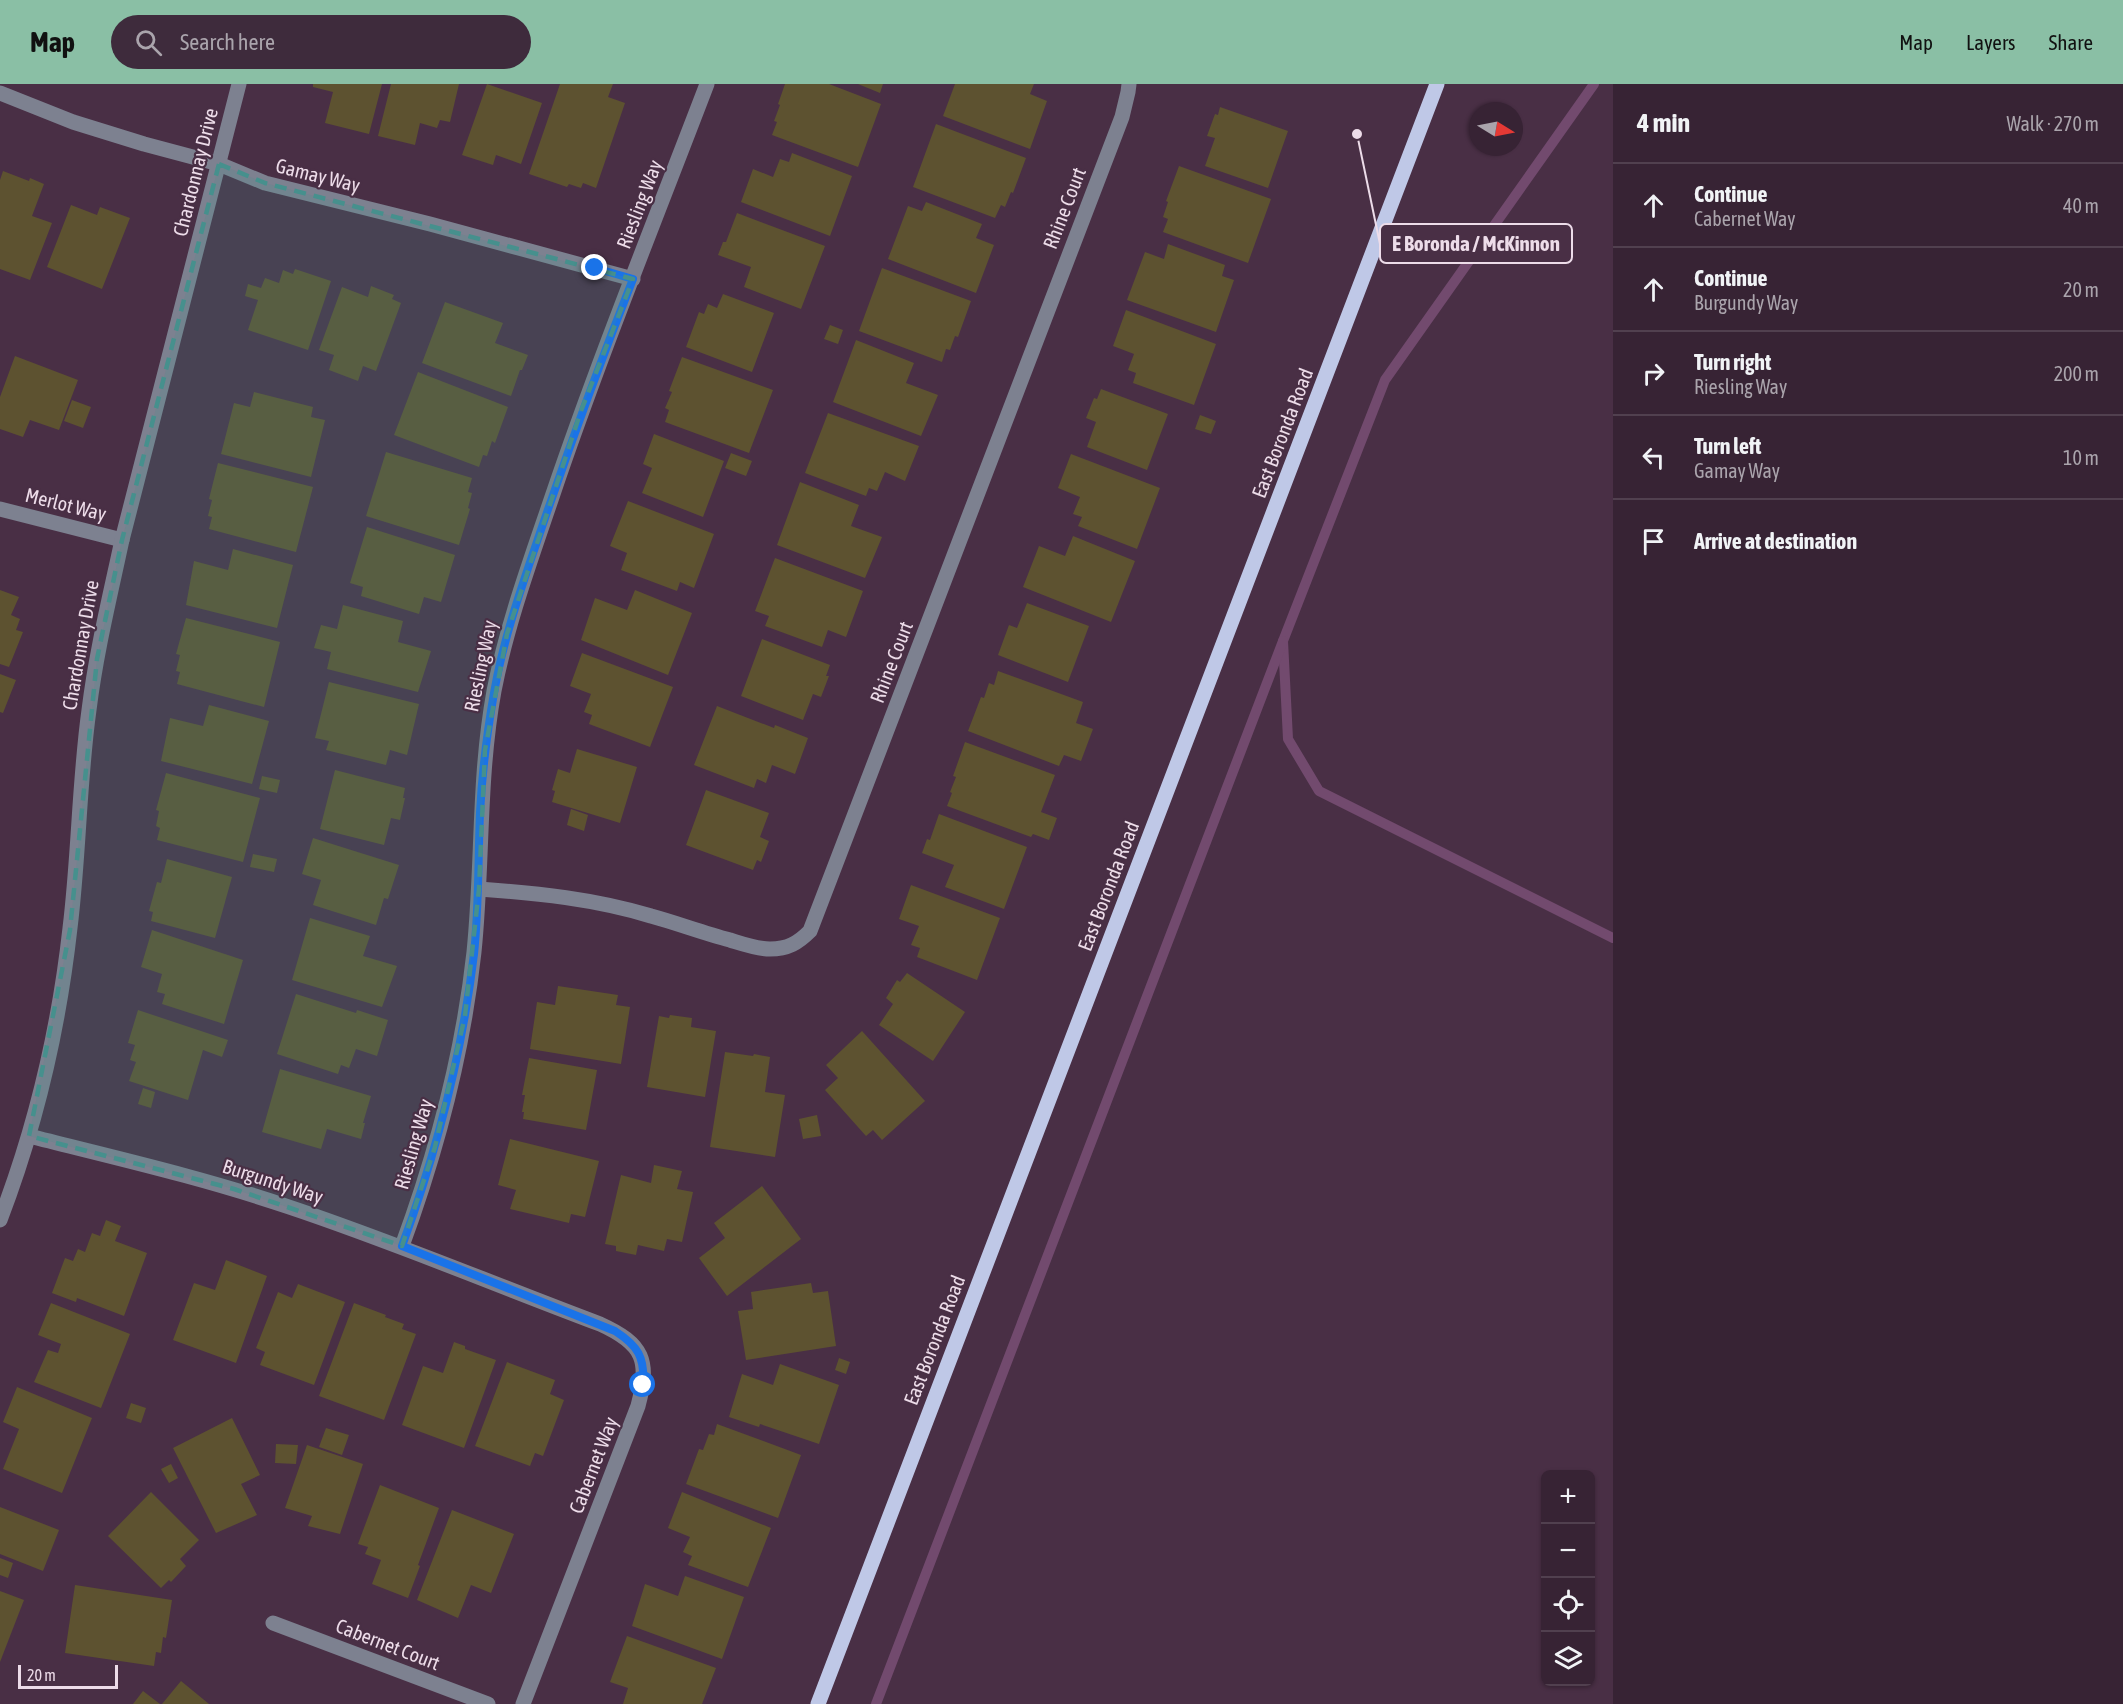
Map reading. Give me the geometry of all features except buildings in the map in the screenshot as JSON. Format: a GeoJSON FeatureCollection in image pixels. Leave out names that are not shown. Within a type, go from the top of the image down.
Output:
{"type":"FeatureCollection","features":[{"type":"Feature","properties":{"kind":"main road","name":"East Boronda Road"},"geometry":{"type":"LineString","coordinates":[[818,1704],[1437,84]]}},
{"type":"Feature","properties":{"kind":"street","name":"Chardonnay Drive"},"geometry":{"type":"LineString","coordinates":[[0,1220],[29,1136],[46,1068],[66,961],[89,709],[101,639],[122,540],[239,84]]}},
{"type":"Feature","properties":{"kind":"street","name":"Riesling Way"},"geometry":{"type":"LineString","coordinates":[[402,1246],[435,1147],[453,1080],[465,1016],[474,952],[479,889],[480,813],[485,750],[494,692],[507,634],[581,411],[707,84]]}},
{"type":"Feature","properties":{"kind":"street","name":"Rhine Court"},"geometry":{"type":"LineString","coordinates":[[479,889],[564,896],[609,905],[650,915],[748,946],[769,949],[790,947],[810,931],[1122,117],[1129,84]]}},
{"type":"Feature","properties":{"kind":"street","name":"Gamay Way"},"geometry":{"type":"LineString","coordinates":[[0,93],[74,122],[219,164],[265,183],[430,224],[633,279]]}},
{"type":"Feature","properties":{"kind":"street","name":"Merlot Way"},"geometry":{"type":"LineString","coordinates":[[0,509],[122,540]]}},
{"type":"Feature","properties":{"kind":"street","name":"Burgundy Way"},"geometry":{"type":"LineString","coordinates":[[29,1136],[234,1189],[402,1246],[499,1286]]}},
{"type":"Feature","properties":{"kind":"street","name":"Cabernet Way"},"geometry":{"type":"LineString","coordinates":[[499,1286],[615,1331],[634,1346],[641,1357],[644,1369],[638,1406],[523,1704]]}},
{"type":"Feature","properties":{"kind":"street","name":"Cabernet Court"},"geometry":{"type":"LineString","coordinates":[[273,1623],[489,1704]]}},
{"type":"Feature","properties":{"kind":"highlighted area"},"geometry":{"type":"Polygon","coordinates":[[[219,164],[265,183],[633,279],[581,411],[507,634],[485,750],[479,889],[465,1016],[435,1147],[402,1246],[234,1189],[29,1136],[70,930],[97,659],[122,540],[219,164]]]}},
{"type":"Feature","properties":{"kind":"waterway"},"geometry":{"type":"LineString","coordinates":[[1594,84],[1385,380],[1283,641],[1288,739],[1319,791],[1613,938]]}},
{"type":"Feature","properties":{"kind":"waterway"},"geometry":{"type":"LineString","coordinates":[[876,1704],[1283,641]]}},
{"type":"Feature","properties":{"kind":"place","name":"E Boronda / McKinnon"},"geometry":{"type":"Point","coordinates":[1357,134]}},
{"type":"Feature","properties":{"kind":"route"},"geometry":{"type":"LineString","coordinates":[[595,268],[633,279],[581,411],[507,634],[494,692],[485,750],[480,813],[479,889],[474,952],[465,1016],[453,1080],[435,1147],[402,1246],[615,1331],[634,1346],[641,1357],[644,1369],[643,1385]]}}]}
